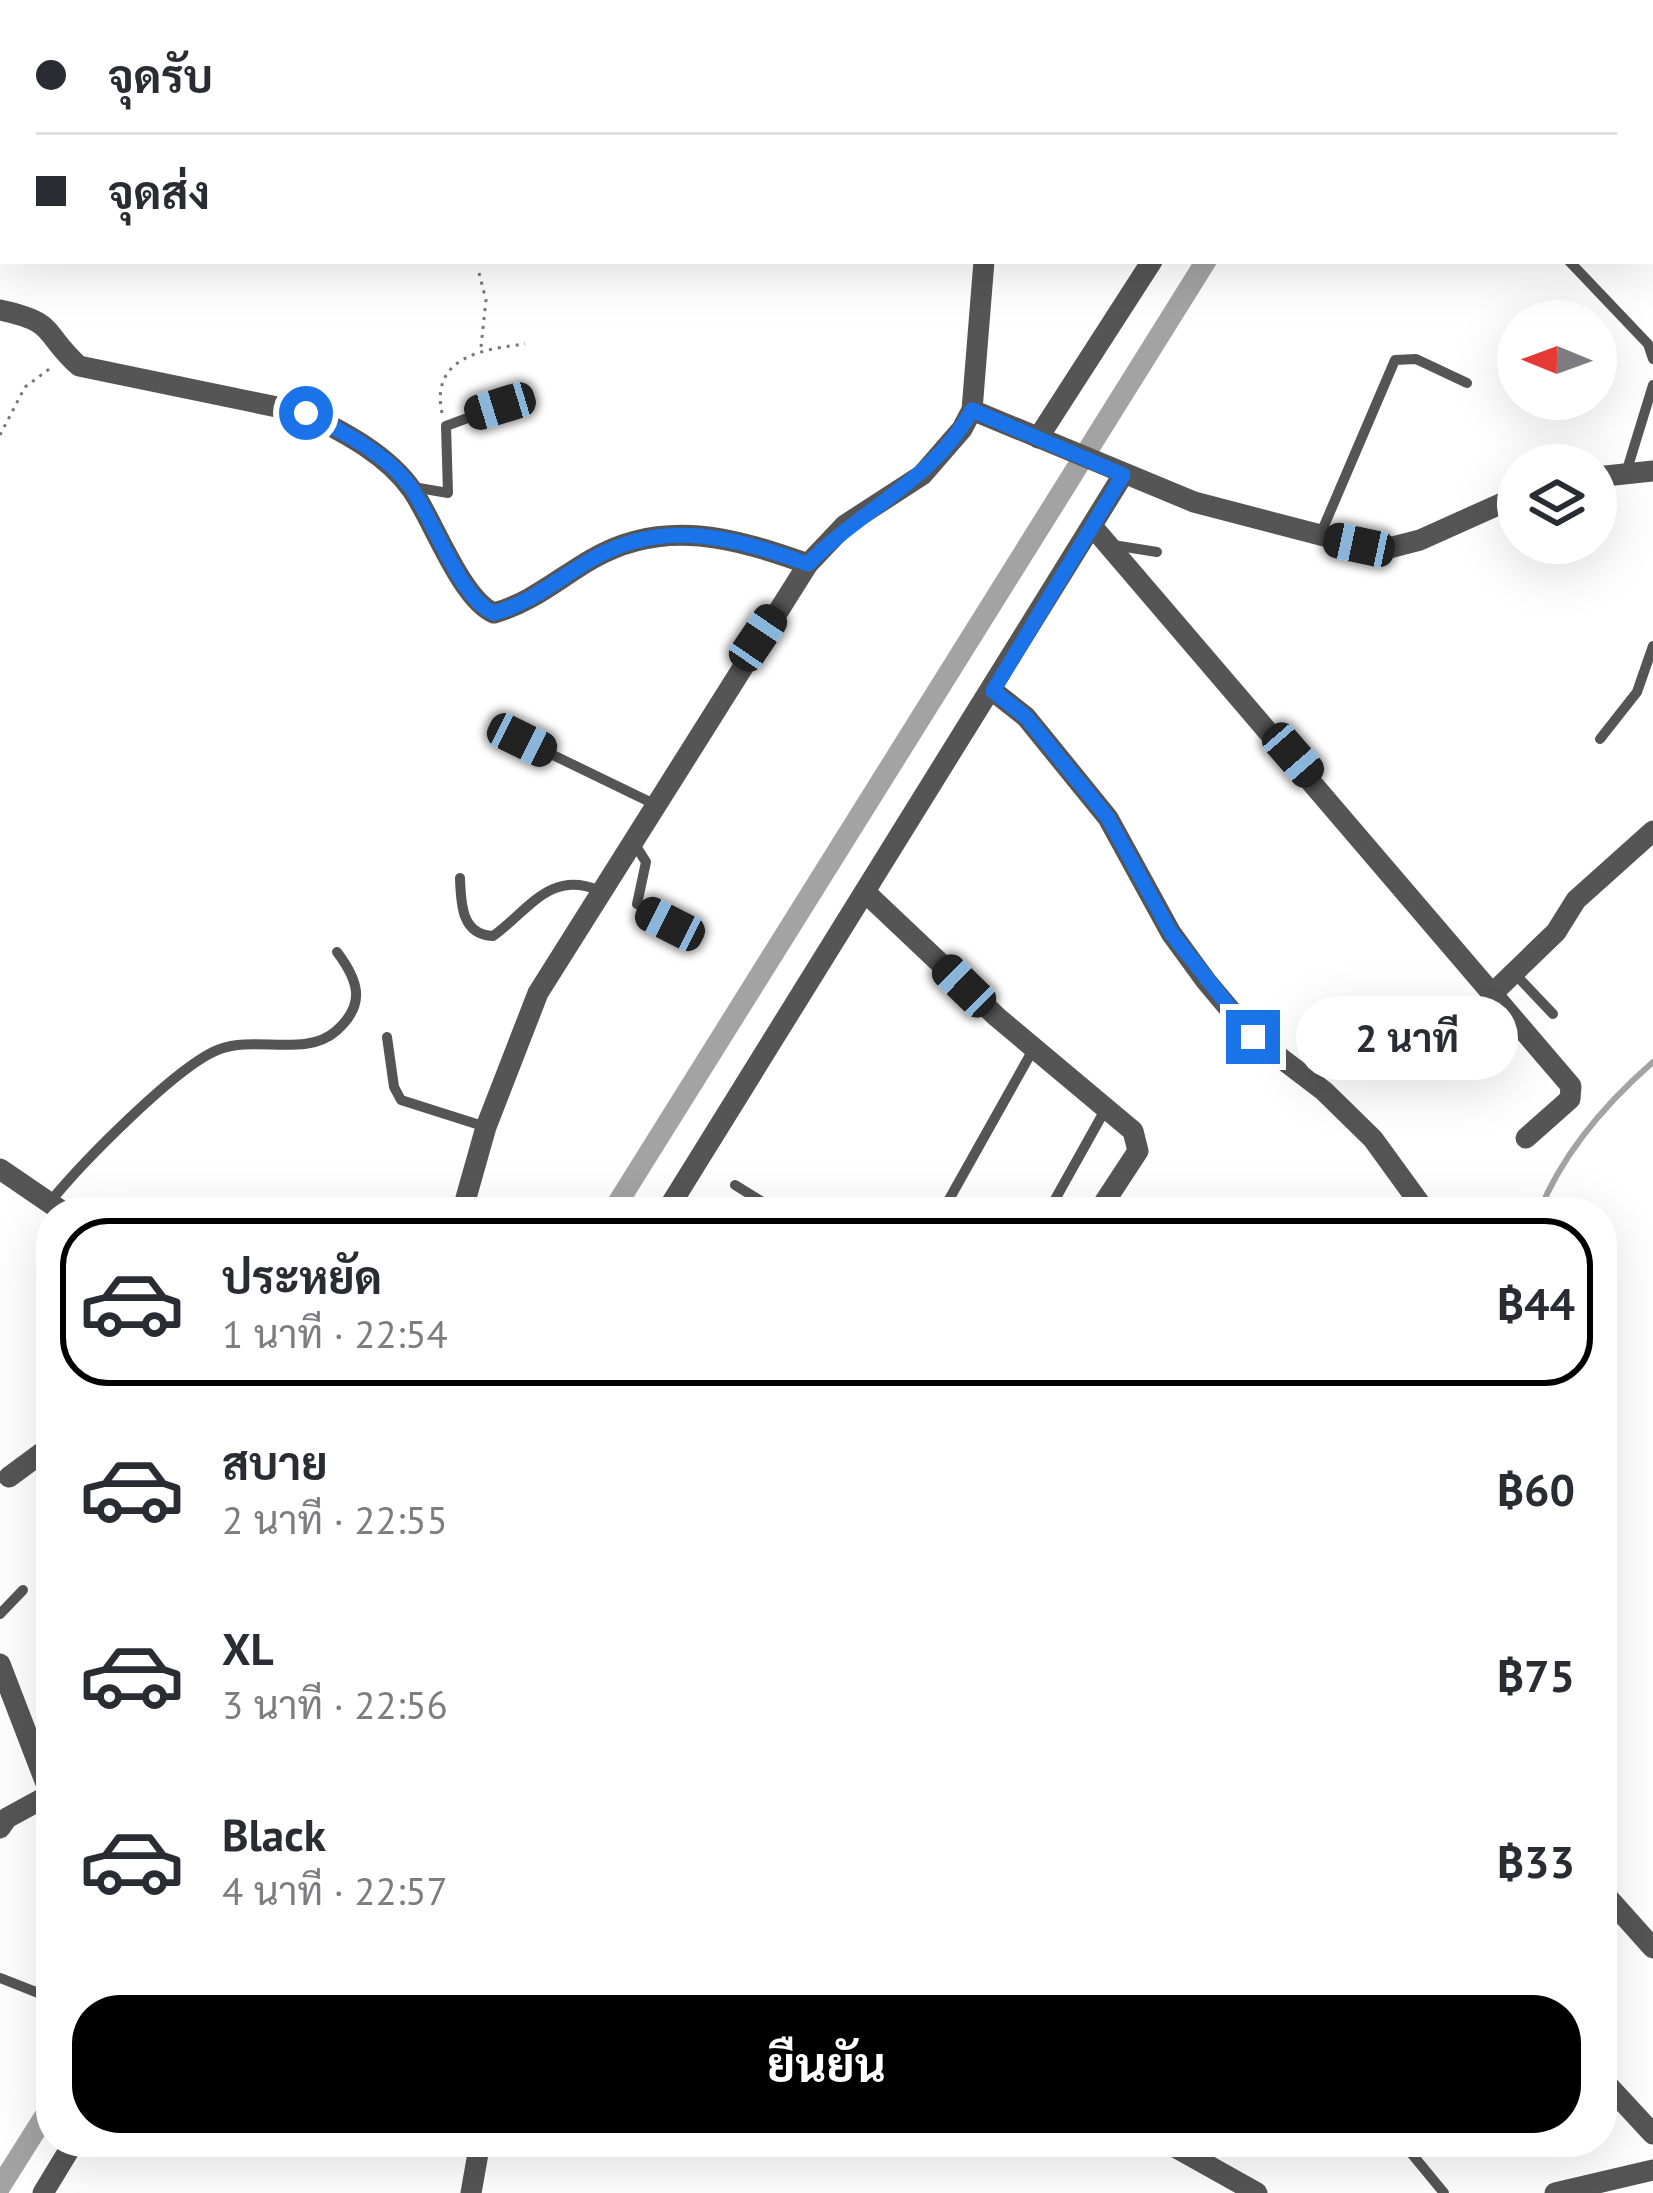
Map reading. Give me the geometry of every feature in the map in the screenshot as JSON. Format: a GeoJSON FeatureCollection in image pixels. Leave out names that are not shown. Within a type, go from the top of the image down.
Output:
{"type":"FeatureCollection","features":[{"type":"Feature","properties":{"kind":"street"},"geometry":{"type":"LineString","coordinates":[[466,1197],[486,1127],[538,993],[652,803],[808,564],[845,525],[922,475],[972,410],[984,264]]}},
{"type":"Feature","properties":{"kind":"street"},"geometry":{"type":"LineString","coordinates":[[1046,441],[1150,264]]}},
{"type":"Feature","properties":{"kind":"street"},"geometry":{"type":"LineString","coordinates":[[0,310],[34,317],[52,329],[80,365],[306,413],[387,463],[410,487],[474,597],[494,613],[518,607],[596,556],[660,535],[717,535],[808,564]]}},
{"type":"Feature","properties":{"kind":"street"},"geometry":{"type":"LineString","coordinates":[[972,410],[1194,502],[1320,536],[1389,548],[1497,504]]}},
{"type":"Feature","properties":{"kind":"street"},"geometry":{"type":"LineString","coordinates":[[675,1197],[993,691],[1092,526],[1113,470]]}},
{"type":"Feature","properties":{"kind":"street"},"geometry":{"type":"LineString","coordinates":[[1617,474],[1653,471]]}},
{"type":"Feature","properties":{"kind":"street"},"geometry":{"type":"LineString","coordinates":[[1092,526],[1571,1086],[1570,1099],[1526,1138]]}},
{"type":"Feature","properties":{"kind":"street"},"geometry":{"type":"LineString","coordinates":[[993,691],[1026,717],[1108,818],[1171,933],[1206,981],[1253,1037],[1324,1091],[1372,1138],[1415,1197]]}},
{"type":"Feature","properties":{"kind":"street"},"geometry":{"type":"LineString","coordinates":[[1493,993],[1556,932],[1585,890],[1653,831]]}},
{"type":"Feature","properties":{"kind":"street"},"geometry":{"type":"LineString","coordinates":[[866,892],[1138,1142],[1109,1197]]}},
{"type":"Feature","properties":{"kind":"street"},"geometry":{"type":"LineString","coordinates":[[0,1169],[41,1197]]}},
{"type":"Feature","properties":{"kind":"street"},"geometry":{"type":"LineString","coordinates":[[9,1477],[36,1457]]}},
{"type":"Feature","properties":{"kind":"street"},"geometry":{"type":"LineString","coordinates":[[0,1664],[36,1758]]}},
{"type":"Feature","properties":{"kind":"street"},"geometry":{"type":"LineString","coordinates":[[0,1828],[7,1818],[36,1802]]}},
{"type":"Feature","properties":{"kind":"street"},"geometry":{"type":"LineString","coordinates":[[1617,1908],[1653,1948]]}},
{"type":"Feature","properties":{"kind":"street"},"geometry":{"type":"LineString","coordinates":[[1617,2095],[1653,2134]]}},
{"type":"Feature","properties":{"kind":"street"},"geometry":{"type":"LineString","coordinates":[[43,2193],[65,2157]]}},
{"type":"Feature","properties":{"kind":"street"},"geometry":{"type":"LineString","coordinates":[[471,2193],[477,2157]]}},
{"type":"Feature","properties":{"kind":"street"},"geometry":{"type":"LineString","coordinates":[[1193,2157],[1257,2193]]}},
{"type":"Feature","properties":{"kind":"street"},"geometry":{"type":"LineString","coordinates":[[1555,2193],[1653,2170]]}},
{"type":"Feature","properties":{"kind":"lane"},"geometry":{"type":"LineString","coordinates":[[1571,264],[1648,344],[1653,358]]}},
{"type":"Feature","properties":{"kind":"lane"},"geometry":{"type":"LineString","coordinates":[[1320,536],[1395,360],[1402,355],[1416,358],[1467,383]]}},
{"type":"Feature","properties":{"kind":"lane"},"geometry":{"type":"LineString","coordinates":[[1626,473],[1653,385]]}},
{"type":"Feature","properties":{"kind":"lane"},"geometry":{"type":"LineString","coordinates":[[410,487],[448,493],[446,426],[500,406]]}},
{"type":"Feature","properties":{"kind":"lane"},"geometry":{"type":"LineString","coordinates":[[1109,545],[1157,552]]}},
{"type":"Feature","properties":{"kind":"lane"},"geometry":{"type":"LineString","coordinates":[[1600,739],[1637,692],[1653,646]]}},
{"type":"Feature","properties":{"kind":"lane"},"geometry":{"type":"LineString","coordinates":[[522,740],[652,803]]}},
{"type":"Feature","properties":{"kind":"lane"},"geometry":{"type":"LineString","coordinates":[[630,838],[646,862],[637,904],[670,924]]}},
{"type":"Feature","properties":{"kind":"lane"},"geometry":{"type":"LineString","coordinates":[[460,878],[462,909],[469,927],[482,936],[494,936],[507,927],[548,888],[578,881],[598,890]]}},
{"type":"Feature","properties":{"kind":"lane"},"geometry":{"type":"LineString","coordinates":[[63,1197],[101,1144],[206,1056],[248,1044],[317,1042],[337,1031],[359,992],[337,952]]}},
{"type":"Feature","properties":{"kind":"lane"},"geometry":{"type":"LineString","coordinates":[[1514,973],[1553,1014]]}},
{"type":"Feature","properties":{"kind":"lane"},"geometry":{"type":"LineString","coordinates":[[387,1036],[394,1087],[401,1100],[486,1127]]}},
{"type":"Feature","properties":{"kind":"lane"},"geometry":{"type":"LineString","coordinates":[[950,1197],[1034,1048]]}},
{"type":"Feature","properties":{"kind":"lane"},"geometry":{"type":"LineString","coordinates":[[1056,1197],[1106,1108]]}},
{"type":"Feature","properties":{"kind":"lane"},"geometry":{"type":"LineString","coordinates":[[735,1185],[755,1197]]}},
{"type":"Feature","properties":{"kind":"lane"},"geometry":{"type":"LineString","coordinates":[[0,1614],[23,1590]]}},
{"type":"Feature","properties":{"kind":"lane"},"geometry":{"type":"LineString","coordinates":[[0,1706],[22,1724]]}},
{"type":"Feature","properties":{"kind":"lane"},"geometry":{"type":"LineString","coordinates":[[0,1978],[36,1992]]}},
{"type":"Feature","properties":{"kind":"lane"},"geometry":{"type":"LineString","coordinates":[[1414,2157],[1444,2193]]}},
{"type":"Feature","properties":{"kind":"path"},"geometry":{"type":"LineString","coordinates":[[478,272],[486,300],[481,349]]}},
{"type":"Feature","properties":{"kind":"path"},"geometry":{"type":"LineString","coordinates":[[446,426],[440,389],[447,371],[481,349],[525,344]]}},
{"type":"Feature","properties":{"kind":"path"},"geometry":{"type":"LineString","coordinates":[[0,435],[25,387],[68,355]]}},
{"type":"Feature","properties":{"kind":"waterway"},"geometry":{"type":"LineString","coordinates":[[621,1197],[1204,264]]}},
{"type":"Feature","properties":{"kind":"waterway"},"geometry":{"type":"LineString","coordinates":[[1546,1197],[1587,1130],[1653,1062]]}},
{"type":"Feature","properties":{"kind":"waterway"},"geometry":{"type":"LineString","coordinates":[[0,2187],[36,2130]]}},
{"type":"Feature","properties":{"kind":"route"},"geometry":{"type":"LineString","coordinates":[[306,413],[387,463],[410,487],[474,597],[494,613],[518,607],[596,556],[636,539],[660,535],[717,535],[808,564],[845,525],[922,475],[962,429],[972,410],[1123,475],[993,691],[1026,717],[1108,818],[1171,933],[1253,1037]]}}]}
